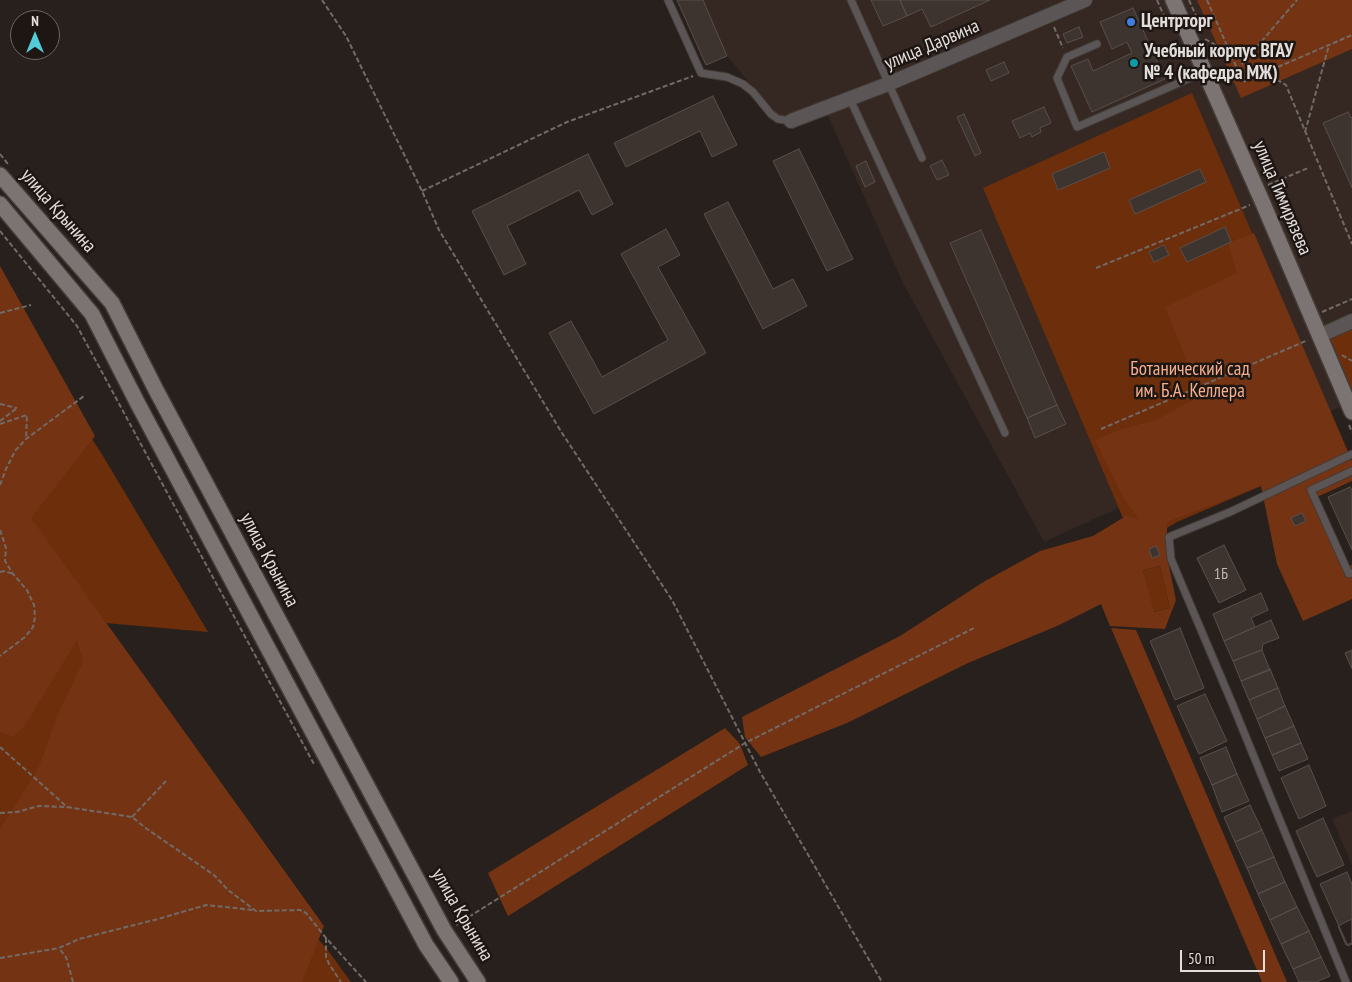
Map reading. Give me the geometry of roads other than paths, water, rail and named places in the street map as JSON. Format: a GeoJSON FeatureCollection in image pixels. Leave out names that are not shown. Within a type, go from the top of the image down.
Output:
{"type":"FeatureCollection","features":[{"type":"Feature","properties":{"kind":"main road","name":"улица Тимирязева"},"geometry":{"type":"LineString","coordinates":[[1173,0],[1263,194],[1319,336],[1352,412]]}},
{"type":"Feature","properties":{"kind":"main road","name":"улица Крынина"},"geometry":{"type":"LineString","coordinates":[[0,175],[112,303],[156,390],[439,921],[478,982]]}},
{"type":"Feature","properties":{"kind":"main road","name":"улица Крынина"},"geometry":{"type":"LineString","coordinates":[[0,204],[92,314],[138,404],[422,936],[451,982]]}},
{"type":"Feature","properties":{"kind":"street","name":"улица Дарвина"},"geometry":{"type":"LineString","coordinates":[[791,121],[888,84],[1085,0]]}},
{"type":"Feature","properties":{"kind":"street"},"geometry":{"type":"LineString","coordinates":[[1319,336],[1352,321]]}},
{"type":"Feature","properties":{"kind":"lane"},"geometry":{"type":"LineString","coordinates":[[668,0],[701,73],[727,77],[743,84],[753,92],[771,114],[778,119],[791,121]]}},
{"type":"Feature","properties":{"kind":"lane"},"geometry":{"type":"LineString","coordinates":[[851,0],[922,158]]}},
{"type":"Feature","properties":{"kind":"lane"},"geometry":{"type":"LineString","coordinates":[[1097,44],[1067,57],[1057,78],[1077,126],[1205,72]]}},
{"type":"Feature","properties":{"kind":"lane"},"geometry":{"type":"LineString","coordinates":[[850,99],[1005,433]]}},
{"type":"Feature","properties":{"kind":"lane"},"geometry":{"type":"LineString","coordinates":[[1346,982],[1172,560],[1169,537],[1230,512],[1352,454]]}},
{"type":"Feature","properties":{"kind":"lane"},"geometry":{"type":"LineString","coordinates":[[1352,471],[1311,490],[1349,574],[1352,573]]}},
{"type":"Feature","properties":{"kind":"place","name":"Центрторг"},"geometry":{"type":"Point","coordinates":[1131,22]}},
{"type":"Feature","properties":{"kind":"place","name":"Учебный корпус ВГАУ № 4 (кафедра МЖ)"},"geometry":{"type":"Point","coordinates":[1134,63]}},
{"type":"Feature","properties":{"kind":"park label","name":"Ботанический сад им. Б.А. Келлера"},"geometry":{"type":"Point","coordinates":[1190,381]}}]}
